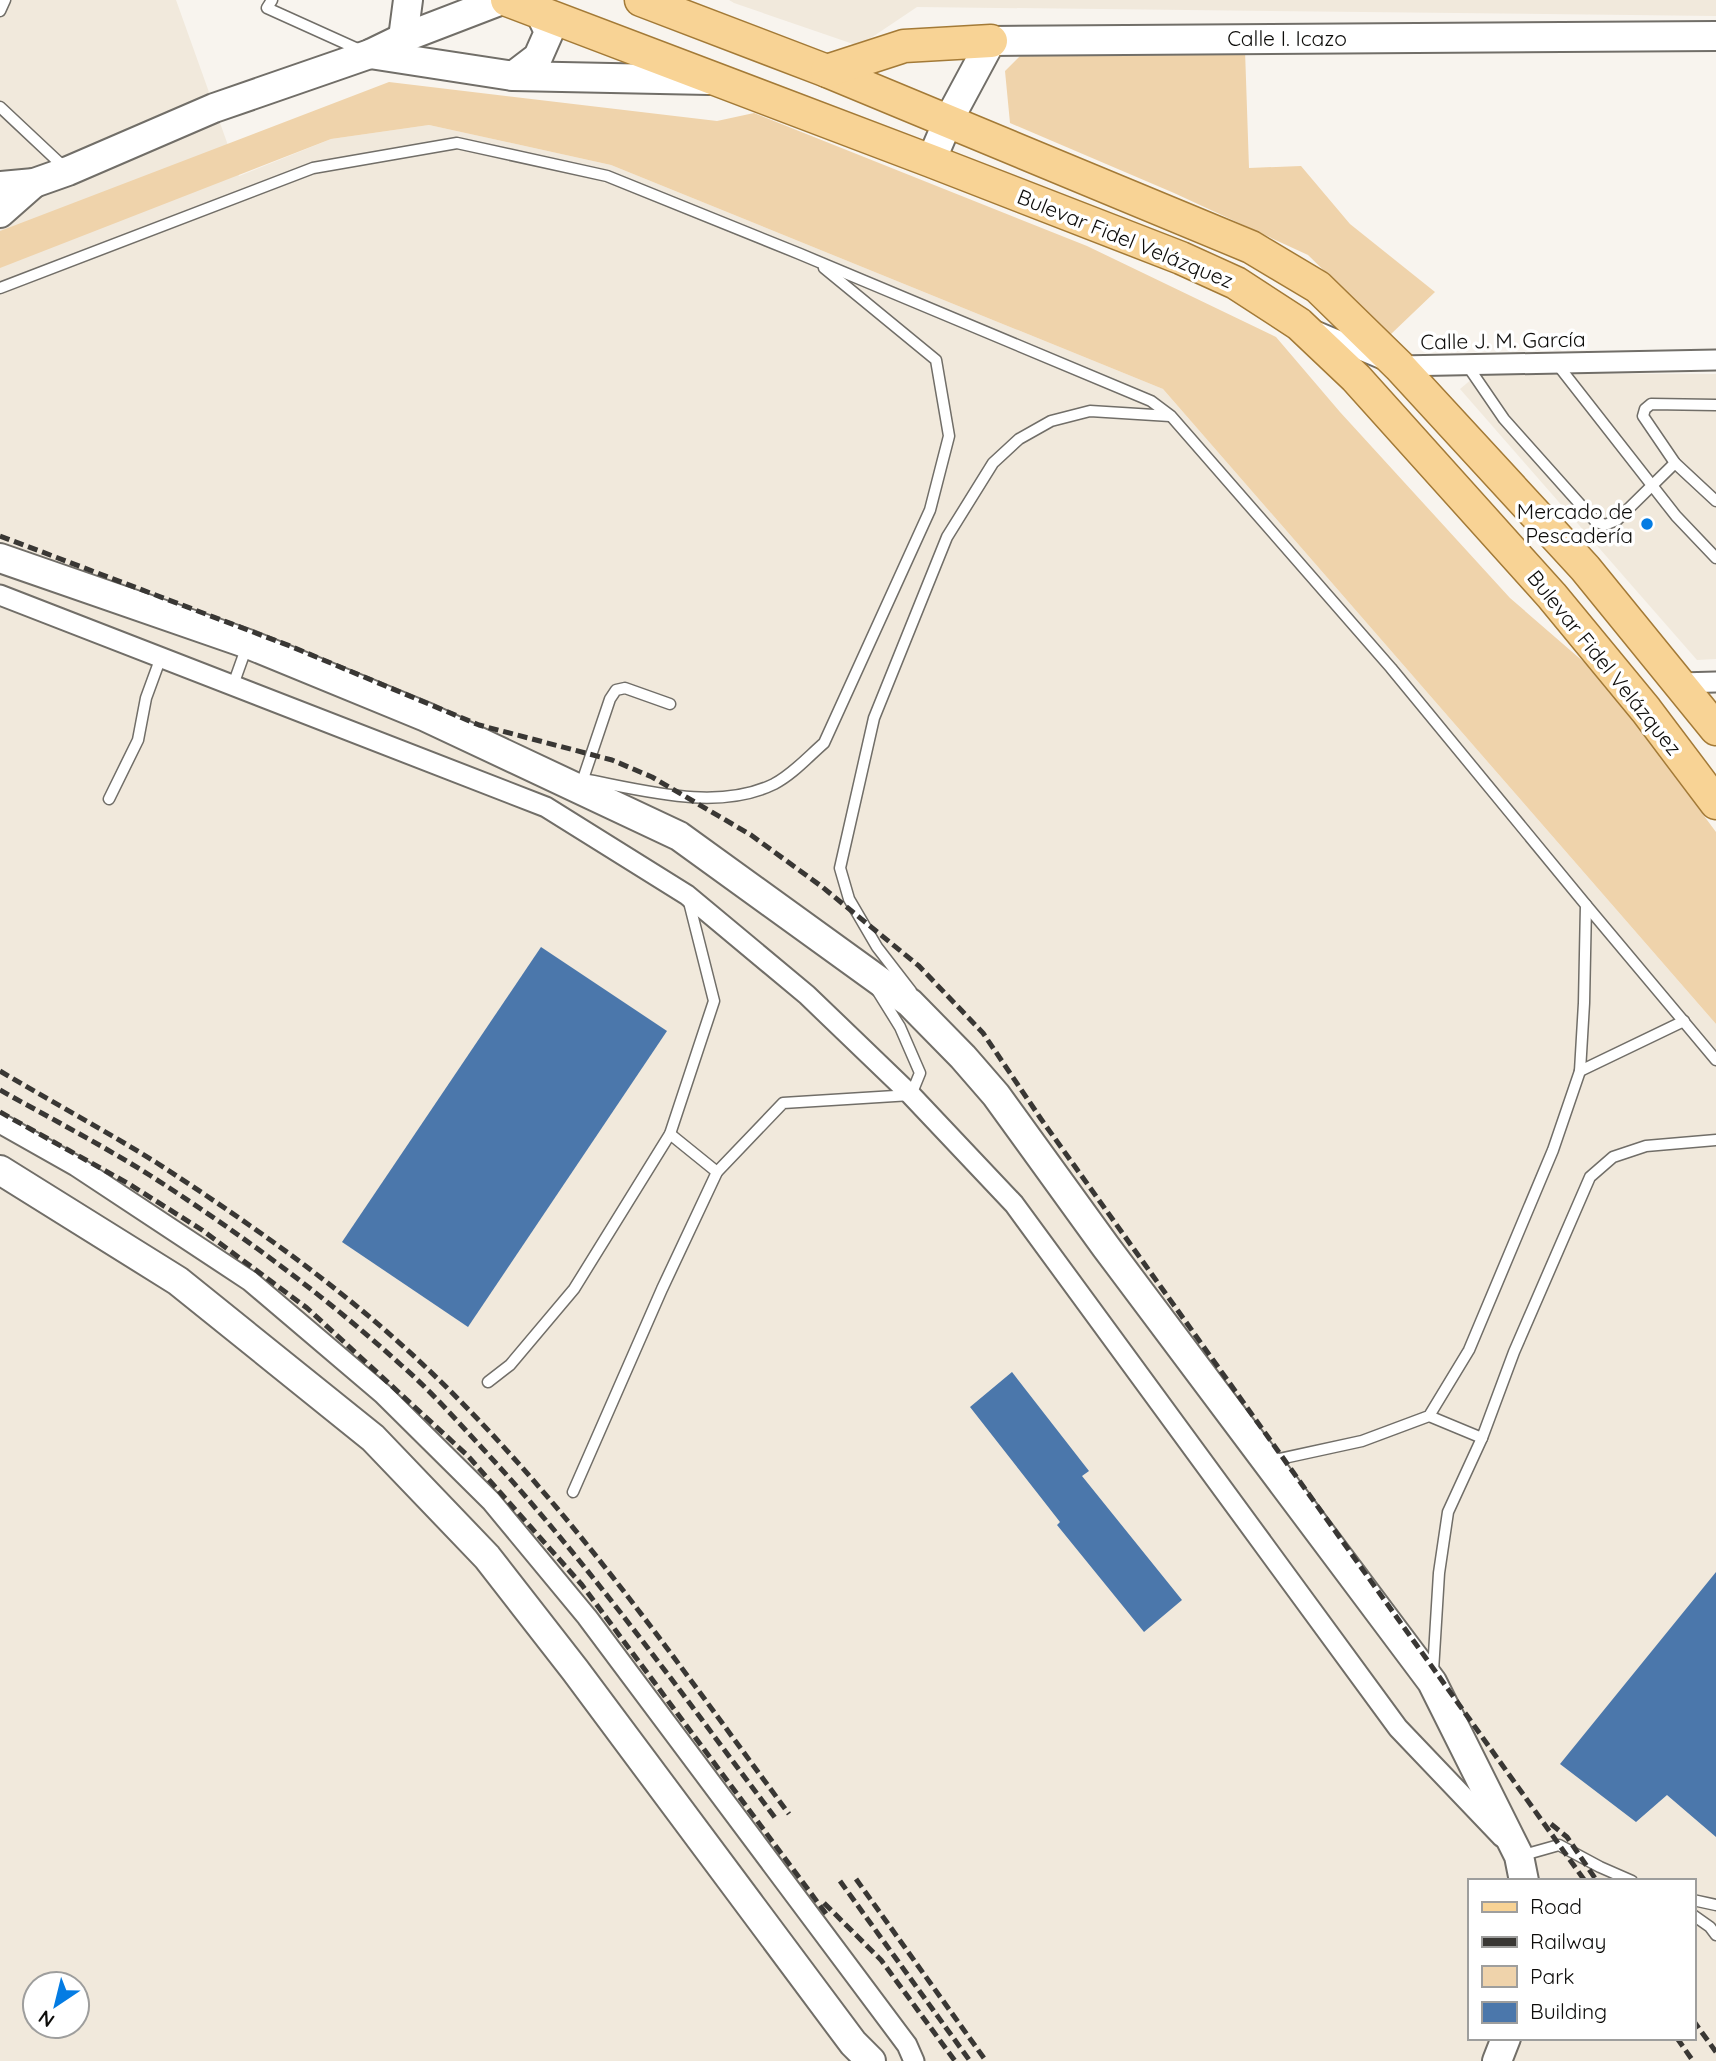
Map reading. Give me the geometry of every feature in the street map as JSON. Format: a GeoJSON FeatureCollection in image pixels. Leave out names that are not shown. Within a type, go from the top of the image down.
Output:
{"type":"FeatureCollection","features":[{"type":"Feature","properties":{"kind":"main road","name":"Bulevar Fidel Velázquez"},"geometry":{"type":"LineString","coordinates":[[504,0],[543,6],[720,80],[1181,258],[1236,283],[1299,324],[1356,378],[1552,596],[1646,710],[1716,803]]}},
{"type":"Feature","properties":{"kind":"main road","name":"Bulevar Fidel Velázquez"},"geometry":{"type":"LineString","coordinates":[[641,0],[827,71],[1251,247],[1318,287],[1399,366],[1585,568],[1716,729]]}},
{"type":"Feature","properties":{"kind":"main road"},"geometry":{"type":"LineString","coordinates":[[827,71],[904,46],[991,41]]}},
{"type":"Feature","properties":{"kind":"main road"},"geometry":{"type":"LineString","coordinates":[[1552,596],[1585,568]]}},
{"type":"Feature","properties":{"kind":"street"},"geometry":{"type":"LineString","coordinates":[[403,38],[408,0]]}},
{"type":"Feature","properties":{"kind":"street"},"geometry":{"type":"LineString","coordinates":[[0,186],[34,183],[68,171],[214,108],[370,54],[403,38],[504,0]]}},
{"type":"Feature","properties":{"kind":"street"},"geometry":{"type":"LineString","coordinates":[[690,0],[695,8],[758,45]]}},
{"type":"Feature","properties":{"kind":"street"},"geometry":{"type":"LineString","coordinates":[[513,76],[538,57],[549,33],[543,6]]}},
{"type":"Feature","properties":{"kind":"street","name":"Calle I. Icazo"},"geometry":{"type":"LineString","coordinates":[[991,41],[1716,36]]}},
{"type":"Feature","properties":{"kind":"street"},"geometry":{"type":"LineString","coordinates":[[931,160],[948,121],[991,41]]}},
{"type":"Feature","properties":{"kind":"street"},"geometry":{"type":"LineString","coordinates":[[370,54],[513,76],[720,80]]}},
{"type":"Feature","properties":{"kind":"street"},"geometry":{"type":"LineString","coordinates":[[0,213],[34,183]]}},
{"type":"Feature","properties":{"kind":"street","name":"Calle J. M. García"},"geometry":{"type":"LineString","coordinates":[[1299,324],[1399,366],[1716,360]]}},
{"type":"Feature","properties":{"kind":"street"},"geometry":{"type":"LineString","coordinates":[[0,558],[248,645],[426,717],[679,836],[910,1003],[996,1095],[1105,1247],[1432,1682],[1522,1868]]}},
{"type":"Feature","properties":{"kind":"street"},"geometry":{"type":"LineString","coordinates":[[0,595],[546,807],[687,895],[807,995],[911,1095],[1014,1204],[1398,1728],[1522,1868]]}},
{"type":"Feature","properties":{"kind":"street"},"geometry":{"type":"LineString","coordinates":[[1680,683],[1716,682]]}},
{"type":"Feature","properties":{"kind":"street"},"geometry":{"type":"LineString","coordinates":[[0,1123],[76,1166],[250,1281],[383,1394],[491,1501],[587,1617],[907,2045],[914,2061]]}},
{"type":"Feature","properties":{"kind":"street"},"geometry":{"type":"LineString","coordinates":[[0,1170],[178,1280],[373,1438],[487,1557],[575,1670],[853,2043],[871,2061]]}},
{"type":"Feature","properties":{"kind":"street"},"geometry":{"type":"LineString","coordinates":[[1491,2061],[1504,2040]]}},
{"type":"Feature","properties":{"kind":"street"},"geometry":{"type":"LineString","coordinates":[[1497,2061],[1504,2040]]}},
{"type":"Feature","properties":{"kind":"lane"},"geometry":{"type":"LineString","coordinates":[[0,11],[5,0]]}},
{"type":"Feature","properties":{"kind":"lane"},"geometry":{"type":"LineString","coordinates":[[272,0],[267,8],[370,54]]}},
{"type":"Feature","properties":{"kind":"lane"},"geometry":{"type":"LineString","coordinates":[[0,107],[68,171]]}},
{"type":"Feature","properties":{"kind":"lane"},"geometry":{"type":"LineString","coordinates":[[0,288],[313,168],[457,143],[607,176],[1152,401],[1171,416],[1391,667],[1716,1060]]}},
{"type":"Feature","properties":{"kind":"lane"},"geometry":{"type":"LineString","coordinates":[[544,772],[647,791],[716,799],[751,792],[775,783],[801,765],[824,743],[930,510],[949,436],[936,360],[815,261]]}},
{"type":"Feature","properties":{"kind":"lane"},"geometry":{"type":"LineString","coordinates":[[1556,363],[1676,516],[1716,558]]}},
{"type":"Feature","properties":{"kind":"lane"},"geometry":{"type":"LineString","coordinates":[[1467,365],[1504,419],[1595,521],[1605,525],[1617,520],[1675,463]]}},
{"type":"Feature","properties":{"kind":"lane"},"geometry":{"type":"LineString","coordinates":[[1716,405],[1651,404],[1645,409],[1643,416],[1675,463],[1716,501]]}},
{"type":"Feature","properties":{"kind":"lane"},"geometry":{"type":"LineString","coordinates":[[963,1057],[877,947],[849,899],[840,868],[874,718],[947,537],[993,463],[1019,439],[1051,421],[1090,411],[1171,416]]}},
{"type":"Feature","properties":{"kind":"lane"},"geometry":{"type":"LineString","coordinates":[[233,685],[248,645]]}},
{"type":"Feature","properties":{"kind":"lane"},"geometry":{"type":"LineString","coordinates":[[109,799],[138,740],[146,698],[161,657]]}},
{"type":"Feature","properties":{"kind":"lane"},"geometry":{"type":"LineString","coordinates":[[583,779],[610,699],[616,690],[625,688],[670,704]]}},
{"type":"Feature","properties":{"kind":"lane"},"geometry":{"type":"LineString","coordinates":[[488,1382],[510,1365],[573,1289],[670,1134],[714,1001],[687,895]]}},
{"type":"Feature","properties":{"kind":"lane"},"geometry":{"type":"LineString","coordinates":[[1266,1462],[1362,1441],[1429,1416],[1469,1350],[1553,1150],[1580,1071],[1586,905]]}},
{"type":"Feature","properties":{"kind":"lane"},"geometry":{"type":"LineString","coordinates":[[573,1492],[662,1289],[717,1172],[783,1103],[911,1095],[920,1073],[900,1027],[864,970]]}},
{"type":"Feature","properties":{"kind":"lane"},"geometry":{"type":"LineString","coordinates":[[1580,1071],[1684,1021]]}},
{"type":"Feature","properties":{"kind":"lane"},"geometry":{"type":"LineString","coordinates":[[670,1134],[717,1172]]}},
{"type":"Feature","properties":{"kind":"lane"},"geometry":{"type":"LineString","coordinates":[[1432,1682],[1439,1573],[1448,1512],[1482,1438],[1514,1352],[1590,1177],[1613,1157],[1646,1146],[1716,1140]]}},
{"type":"Feature","properties":{"kind":"lane"},"geometry":{"type":"LineString","coordinates":[[1429,1416],[1482,1438]]}},
{"type":"Feature","properties":{"kind":"lane"},"geometry":{"type":"LineString","coordinates":[[1522,1868],[1559,1845],[1627,1879]]}},
{"type":"Feature","properties":{"kind":"lane"},"geometry":{"type":"LineString","coordinates":[[1695,1900],[1716,1905]]}},
{"type":"Feature","properties":{"kind":"lane"},"geometry":{"type":"LineString","coordinates":[[1695,1916],[1716,1934]]}},
{"type":"Feature","properties":{"kind":"shaded area"},"geometry":{"type":"Polygon","coordinates":[[[0,0],[176,0],[239,176],[331,139],[429,125],[611,165],[1163,389],[1716,1024],[1716,2061],[0,2061],[0,0]]]}},
{"type":"Feature","properties":{"kind":"shaded area"},"geometry":{"type":"Polygon","coordinates":[[[729,0],[1716,0],[1716,16],[917,7],[859,46],[729,0]]]}},
{"type":"Feature","properties":{"kind":"shaded area","name":"Mercado de Pescadería"},"geometry":{"type":"Polygon","coordinates":[[[1479,373],[1716,374],[1716,659],[1697,660],[1460,389],[1479,373]]]}},
{"type":"Feature","properties":{"kind":"green space"},"geometry":{"type":"Polygon","coordinates":[[[1245,50],[1249,168],[1301,166],[1350,224],[1435,292],[1390,335],[1308,255],[1174,193],[1010,123],[1005,71],[1023,53],[1245,50]]]}},
{"type":"Feature","properties":{"kind":"green space"},"geometry":{"type":"Polygon","coordinates":[[[389,82],[717,121],[754,113],[1087,246],[1276,337],[1340,412],[1510,598],[1600,676],[1716,832],[1716,1024],[1163,389],[611,165],[429,125],[331,139],[0,268],[0,231],[389,82]]]}},
{"type":"Feature","properties":{"kind":"building"},"geometry":{"type":"Polygon","coordinates":[[[541,947],[667,1031],[468,1327],[342,1242],[541,947]]]}},
{"type":"Feature","properties":{"kind":"building"},"geometry":{"type":"Polygon","coordinates":[[[1012,1372],[1089,1471],[1082,1476],[1182,1600],[1144,1632],[1057,1525],[1060,1522],[970,1407],[1012,1372]]]}},
{"type":"Feature","properties":{"kind":"building"},"geometry":{"type":"Polygon","coordinates":[[[1716,1572],[1716,1837],[1667,1795],[1636,1822],[1560,1764],[1716,1572]]]}},
{"type":"Feature","properties":{"kind":"railway"},"geometry":{"type":"LineString","coordinates":[[0,536],[290,646],[479,725],[612,760],[652,777],[751,835],[821,886],[919,966],[983,1033],[1041,1119],[1584,1879]]}},
{"type":"Feature","properties":{"kind":"railway"},"geometry":{"type":"LineString","coordinates":[[0,1071],[138,1151],[221,1206],[315,1273],[404,1347],[459,1399],[560,1512],[654,1631],[789,1814]]}},
{"type":"Feature","properties":{"kind":"railway"},"geometry":{"type":"LineString","coordinates":[[0,1090],[132,1165],[216,1219],[311,1289],[412,1375],[444,1406],[562,1539],[635,1631],[776,1819]]}},
{"type":"Feature","properties":{"kind":"railway"},"geometry":{"type":"LineString","coordinates":[[0,1112],[129,1184],[202,1230],[307,1308],[468,1456],[582,1585],[827,1915]]}},
{"type":"Feature","properties":{"kind":"railway"},"geometry":{"type":"LineString","coordinates":[[1551,1824],[1567,1837],[1596,1879]]}},
{"type":"Feature","properties":{"kind":"railway"},"geometry":{"type":"LineString","coordinates":[[856,1879],[986,2061]]}},
{"type":"Feature","properties":{"kind":"railway"},"geometry":{"type":"LineString","coordinates":[[840,1881],[970,2061]]}},
{"type":"Feature","properties":{"kind":"railway"},"geometry":{"type":"LineString","coordinates":[[824,1903],[881,1960],[955,2061]]}},
{"type":"Feature","properties":{"kind":"railway"},"geometry":{"type":"LineString","coordinates":[[1695,2023],[1716,2052]]}},
{"type":"Feature","properties":{"kind":"railway"},"geometry":{"type":"LineString","coordinates":[[1678,2040],[1693,2061]]}},
{"type":"Feature","properties":{"kind":"place","name":"Mercado de Pescadería"},"geometry":{"type":"Point","coordinates":[1647,524]}}]}
